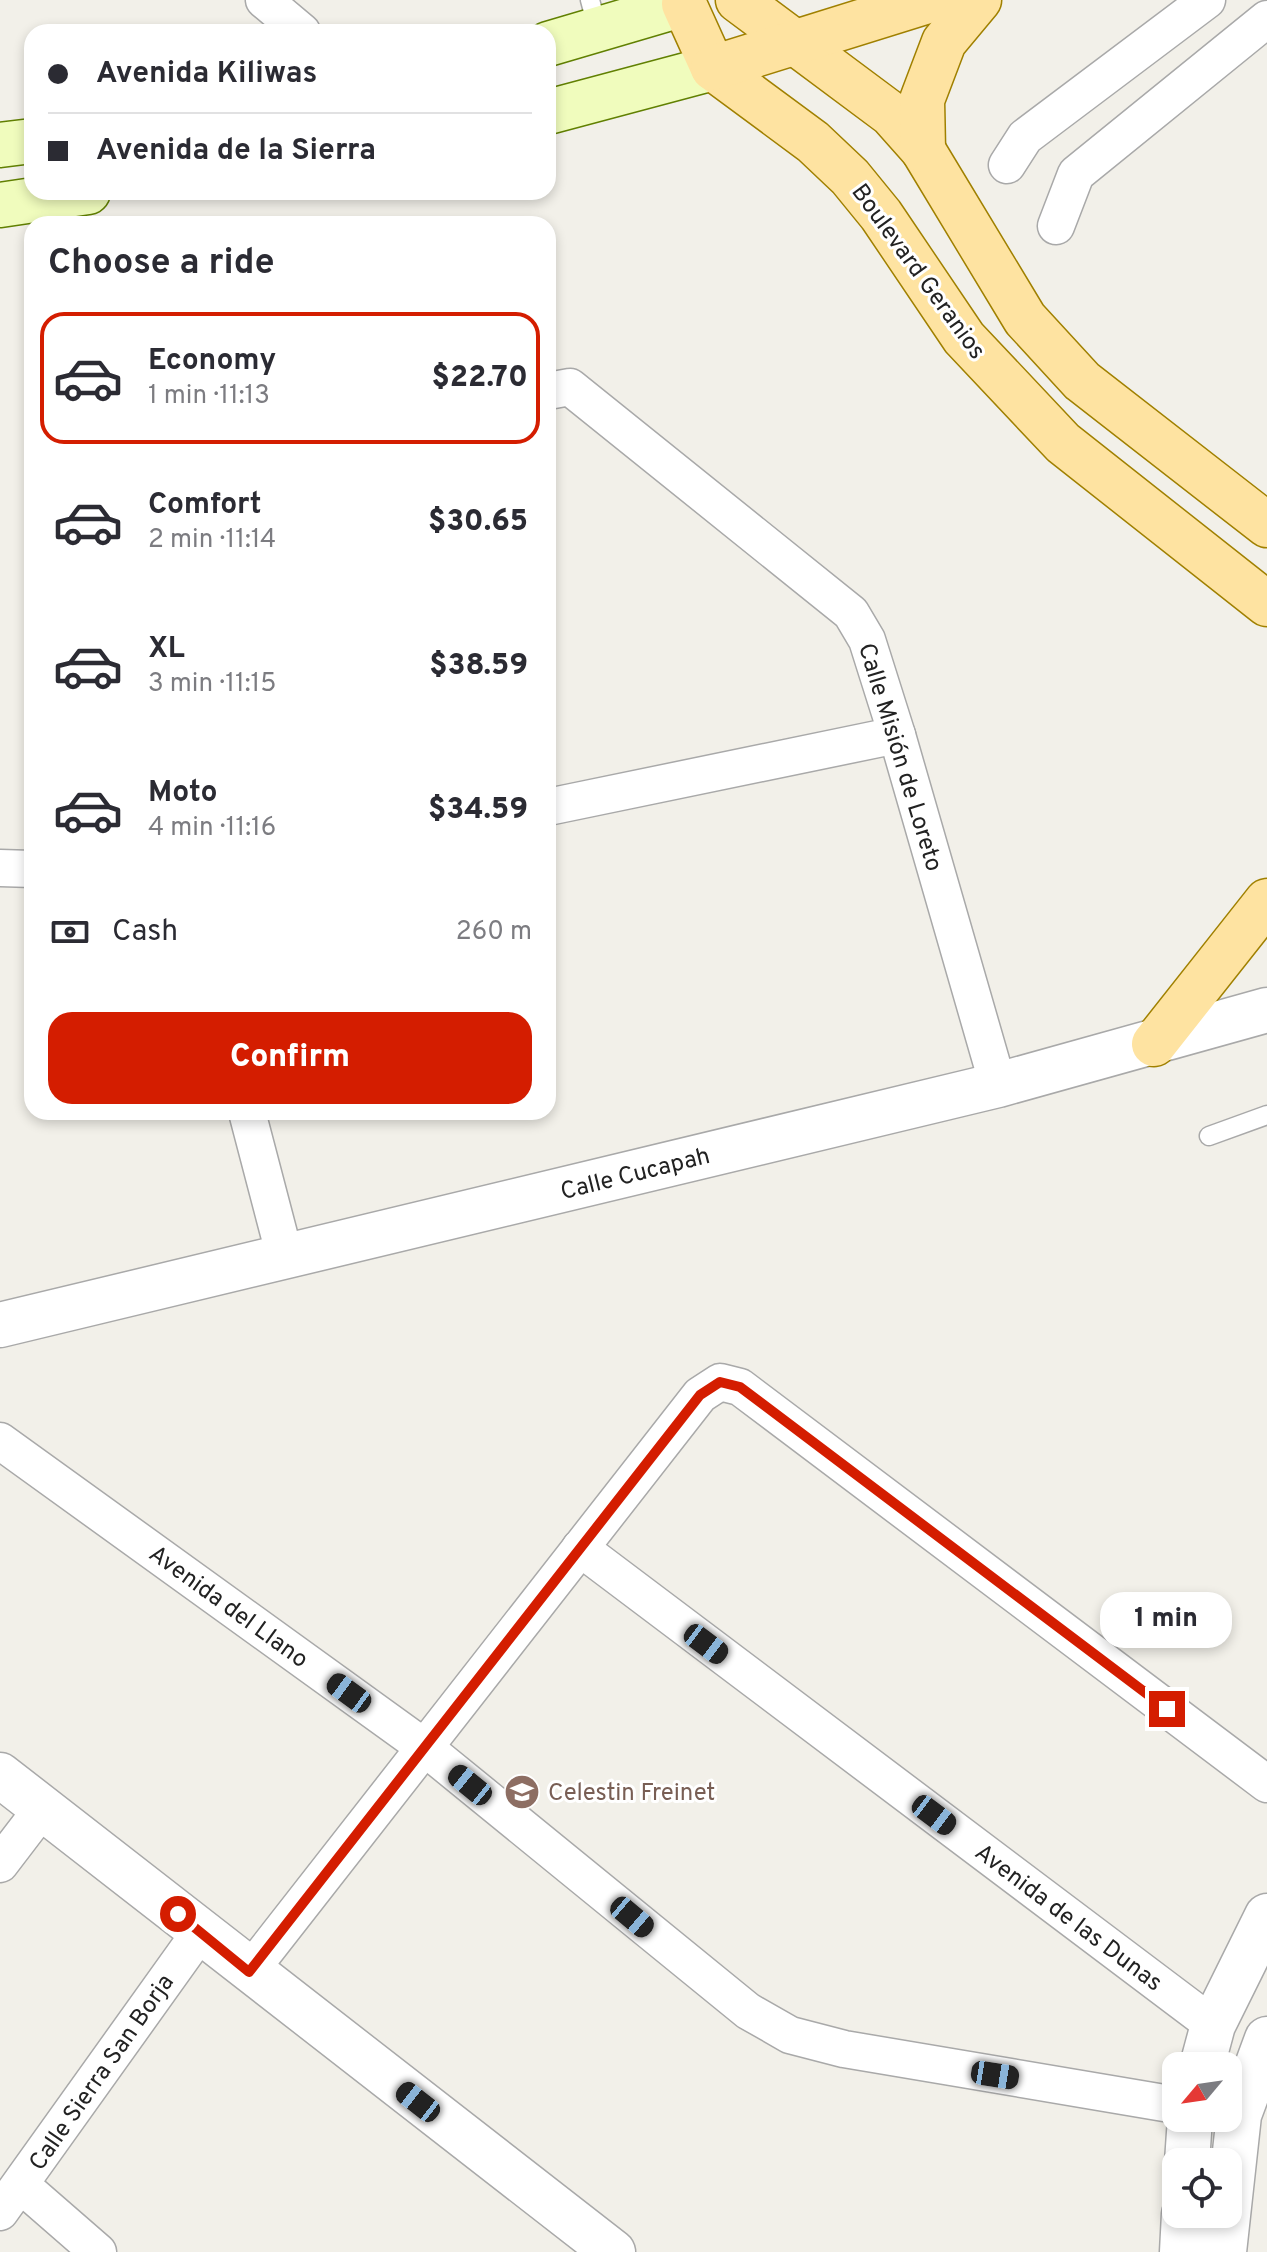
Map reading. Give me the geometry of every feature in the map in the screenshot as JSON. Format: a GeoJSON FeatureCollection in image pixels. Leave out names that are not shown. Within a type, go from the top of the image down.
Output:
{"type":"FeatureCollection","features":[{"type":"Feature","properties":{"kind":"main road"},"geometry":{"type":"LineString","coordinates":[[738,0],[891,114],[923,150],[1025,319],[1082,381],[1267,525]]}},
{"type":"Feature","properties":{"kind":"main road"},"geometry":{"type":"LineString","coordinates":[[556,110],[713,68],[931,0]]}},
{"type":"Feature","properties":{"kind":"main road"},"geometry":{"type":"LineString","coordinates":[[923,150],[922,100],[944,42],[979,0]]}},
{"type":"Feature","properties":{"kind":"main road"},"geometry":{"type":"LineString","coordinates":[[556,39],[594,15],[689,1],[713,68]]}},
{"type":"Feature","properties":{"kind":"main road","name":"Boulevard Geranios"},"geometry":{"type":"LineString","coordinates":[[713,68],[813,142],[850,177],[881,215],[964,338],[1063,443],[1267,604]]}},
{"type":"Feature","properties":{"kind":"main road"},"geometry":{"type":"LineString","coordinates":[[0,145],[24,142]]}},
{"type":"Feature","properties":{"kind":"main road"},"geometry":{"type":"LineString","coordinates":[[0,205],[34,200]]}},
{"type":"Feature","properties":{"kind":"main road"},"geometry":{"type":"LineString","coordinates":[[1154,1044],[1267,901]]}},
{"type":"Feature","properties":{"kind":"street"},"geometry":{"type":"LineString","coordinates":[[264,0],[292,24]]}},
{"type":"Feature","properties":{"kind":"street"},"geometry":{"type":"LineString","coordinates":[[1007,165],[1025,137],[1207,0]]}},
{"type":"Feature","properties":{"kind":"street"},"geometry":{"type":"LineString","coordinates":[[1056,226],[1076,174],[1267,19]]}},
{"type":"Feature","properties":{"kind":"street","name":"Calle Misión de Loreto"},"geometry":{"type":"LineString","coordinates":[[556,389],[570,387],[851,613],[867,640],[897,735],[998,1085]]}},
{"type":"Feature","properties":{"kind":"street"},"geometry":{"type":"LineString","coordinates":[[556,805],[897,735]]}},
{"type":"Feature","properties":{"kind":"street"},"geometry":{"type":"LineString","coordinates":[[0,868],[24,869]]}},
{"type":"Feature","properties":{"kind":"street","name":"Calle Cucapah"},"geometry":{"type":"LineString","coordinates":[[4,1322],[998,1085],[1154,1044],[1267,1010]]}},
{"type":"Feature","properties":{"kind":"street"},"geometry":{"type":"LineString","coordinates":[[249,1120],[285,1257]]}},
{"type":"Feature","properties":{"kind":"street"},"geometry":{"type":"LineString","coordinates":[[249,1972],[700,1395],[720,1382],[740,1387],[1267,1784]]}},
{"type":"Feature","properties":{"kind":"street","name":"Avenida del Llano"},"geometry":{"type":"LineString","coordinates":[[0,1441],[424,1747],[748,2011],[790,2035],[844,2049],[1162,2103]]}},
{"type":"Feature","properties":{"kind":"street","name":"Avenida de las Dunas"},"geometry":{"type":"LineString","coordinates":[[580,1548],[1207,2046]]}},
{"type":"Feature","properties":{"kind":"street"},"geometry":{"type":"LineString","coordinates":[[0,1775],[249,1972],[613,2252]]}},
{"type":"Feature","properties":{"kind":"street"},"geometry":{"type":"LineString","coordinates":[[0,1864],[42,1809]]}},
{"type":"Feature","properties":{"kind":"street"},"geometry":{"type":"LineString","coordinates":[[1207,2046],[1267,1916]]}},
{"type":"Feature","properties":{"kind":"street","name":"Calle Sierra San Borja"},"geometry":{"type":"LineString","coordinates":[[10,2198],[201,1931]]}},
{"type":"Feature","properties":{"kind":"street"},"geometry":{"type":"LineString","coordinates":[[1224,2252],[1239,2115],[1267,2039]]}},
{"type":"Feature","properties":{"kind":"street"},"geometry":{"type":"LineString","coordinates":[[10,2198],[98,2252]]}},
{"type":"Feature","properties":{"kind":"street"},"geometry":{"type":"LineString","coordinates":[[1182,2252],[1183,2228]]}},
{"type":"Feature","properties":{"kind":"lane"},"geometry":{"type":"LineString","coordinates":[[1209,1136],[1267,1115]]}},
{"type":"Feature","properties":{"kind":"place","name":"Celestin Freinet"},"geometry":{"type":"Point","coordinates":[522,1792]}},
{"type":"Feature","properties":{"kind":"route"},"geometry":{"type":"LineString","coordinates":[[178,1914],[249,1972],[700,1395],[720,1382],[740,1387],[1167,1709]]}}]}
